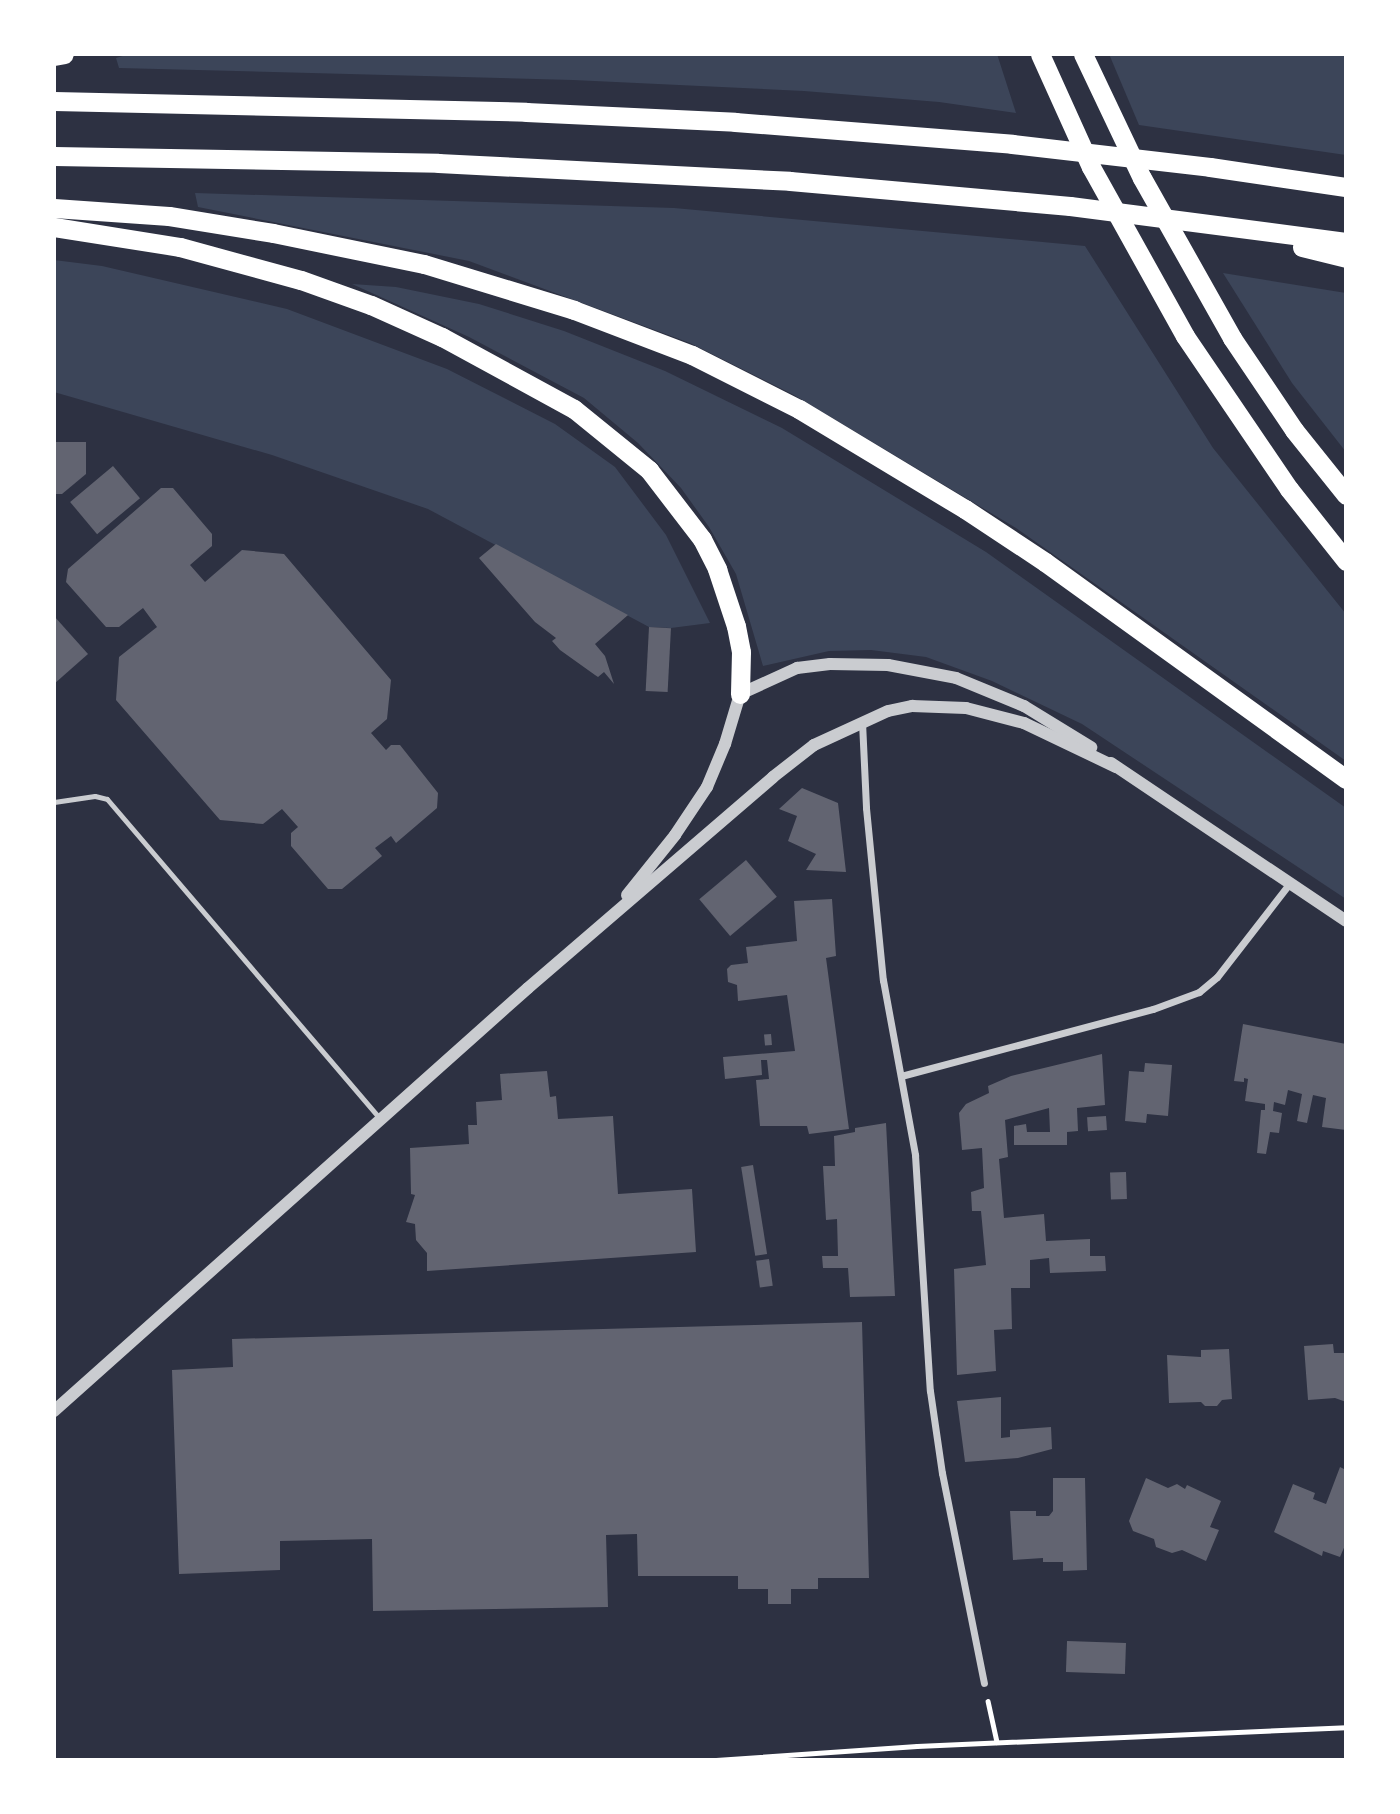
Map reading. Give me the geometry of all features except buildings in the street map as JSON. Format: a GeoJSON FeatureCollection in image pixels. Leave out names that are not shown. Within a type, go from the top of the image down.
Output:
{"type":"FeatureCollection","features":[{"type":"Feature","properties":{"kind":"highway"},"geometry":{"type":"LineString","coordinates":[[54,56],[64,54]]}},
{"type":"Feature","properties":{"kind":"highway"},"geometry":{"type":"LineString","coordinates":[[1040,54],[1107,199],[1185,336],[1289,489],[1346,561]]}},
{"type":"Feature","properties":{"kind":"highway"},"geometry":{"type":"LineString","coordinates":[[1083,54],[1142,178],[1232,338],[1294,430],[1346,495]]}},
{"type":"Feature","properties":{"kind":"highway"},"geometry":{"type":"LineString","coordinates":[[54,101],[526,112],[748,122],[1038,147],[1210,167],[1346,187]]}},
{"type":"Feature","properties":{"kind":"highway"},"geometry":{"type":"LineString","coordinates":[[54,156],[438,163],[899,189],[1192,220],[1346,242]]}},
{"type":"Feature","properties":{"kind":"highway"},"geometry":{"type":"LineString","coordinates":[[54,208],[181,218],[273,233],[424,264],[574,310],[692,355],[799,409],[886,458],[965,509],[1056,570],[1346,779]]}},
{"type":"Feature","properties":{"kind":"highway"},"geometry":{"type":"LineString","coordinates":[[1192,220],[1346,258]]}},
{"type":"Feature","properties":{"kind":"highway"},"geometry":{"type":"LineString","coordinates":[[54,227],[180,247],[311,284],[371,305],[442,337],[574,409],[649,470],[702,539],[717,569],[733,617],[741,652],[740,694]]}},
{"type":"Feature","properties":{"kind":"street"},"geometry":{"type":"LineString","coordinates":[[599,926],[661,853],[706,788],[725,744],[740,694],[797,668],[830,664],[888,665],[920,670],[956,678],[1024,706],[1076,737],[1346,921]]}},
{"type":"Feature","properties":{"kind":"street"},"geometry":{"type":"LineString","coordinates":[[54,1411],[599,926],[797,757],[862,721],[912,706],[966,708],[1024,723],[1116,766]]}},
{"type":"Feature","properties":{"kind":"street"},"geometry":{"type":"LineString","coordinates":[[862,721],[866,807],[883,980],[916,1168],[930,1391],[942,1473],[984,1683]]}},
{"type":"Feature","properties":{"kind":"street"},"geometry":{"type":"LineString","coordinates":[[901,1076],[1153,1009],[1199,992],[1217,977],[1290,883]]}},
{"type":"Feature","properties":{"kind":"lane"},"geometry":{"type":"LineString","coordinates":[[54,802],[95,796],[107,799],[381,1121]]}},
{"type":"Feature","properties":{"kind":"path"},"geometry":{"type":"LineString","coordinates":[[984,1683],[997,1742]]}},
{"type":"Feature","properties":{"kind":"path"},"geometry":{"type":"LineString","coordinates":[[716,1760],[997,1742],[1346,1727]]}},
{"type":"Feature","properties":{"kind":"shaded area"},"geometry":{"type":"Polygon","coordinates":[[[129,54],[997,54],[1016,113],[939,102],[804,91],[573,80],[119,68],[116,58],[129,54]]]}},
{"type":"Feature","properties":{"kind":"shaded area"},"geometry":{"type":"Polygon","coordinates":[[[1109,54],[1346,54],[1346,155],[1139,125],[1109,54]]]}},
{"type":"Feature","properties":{"kind":"shaded area"},"geometry":{"type":"Polygon","coordinates":[[[195,193],[674,208],[1085,246],[1213,448],[1346,614],[1346,761],[1016,528],[794,395],[690,343],[469,261],[198,207],[195,193]]]}},
{"type":"Feature","properties":{"kind":"shaded area"},"geometry":{"type":"Polygon","coordinates":[[[54,260],[102,266],[287,309],[447,369],[555,424],[615,467],[666,535],[710,623],[671,628],[649,627],[428,509],[272,455],[54,392],[54,260]]]}},
{"type":"Feature","properties":{"kind":"shaded area"},"geometry":{"type":"Polygon","coordinates":[[[1223,273],[1346,293],[1346,452],[1292,383],[1223,273]]]}},
{"type":"Feature","properties":{"kind":"shaded area"},"geometry":{"type":"Polygon","coordinates":[[[352,284],[396,287],[479,304],[564,331],[665,371],[782,428],[986,552],[1346,808],[1346,899],[1082,724],[992,681],[926,657],[871,650],[829,651],[763,666],[736,574],[709,527],[681,488],[638,443],[584,398],[469,337],[352,284]]]}}]}
